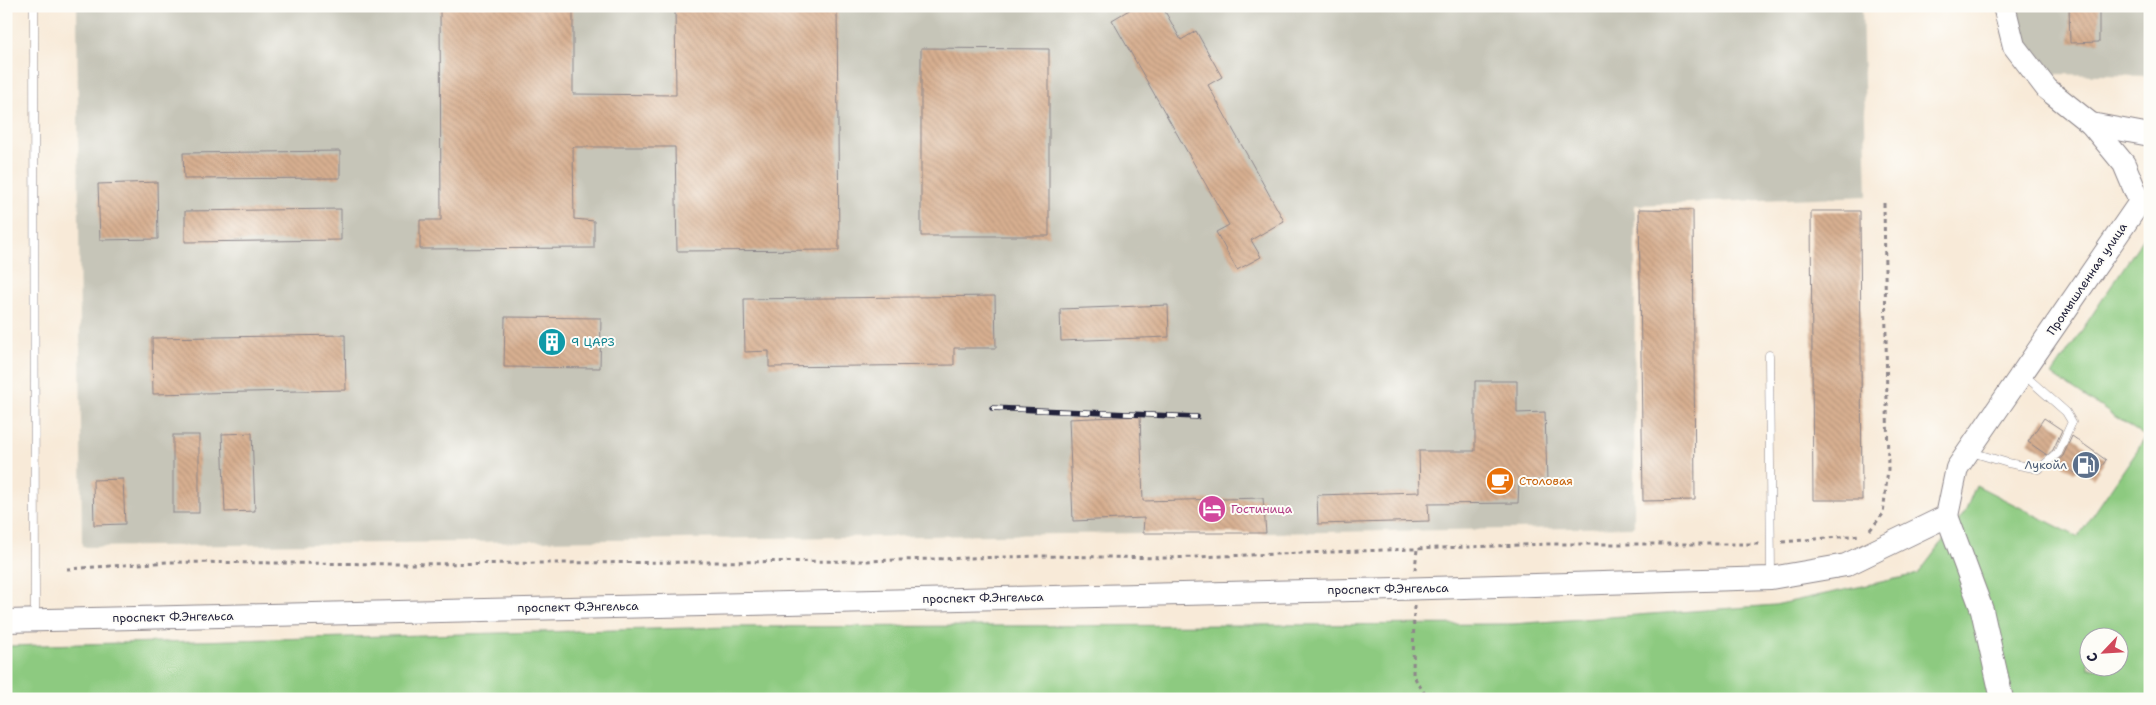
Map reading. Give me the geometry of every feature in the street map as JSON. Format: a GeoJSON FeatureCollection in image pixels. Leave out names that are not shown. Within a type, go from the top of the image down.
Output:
{"type":"FeatureCollection","features":[{"type":"Feature","properties":{"kind":"street","name":"Промышленная улица"},"geometry":{"type":"LineString","coordinates":[[1947,516],[1957,468],[2145,197],[2124,164],[2091,124],[2047,89],[2014,46],[2004,6]]}},
{"type":"Feature","properties":{"kind":"street"},"geometry":{"type":"LineString","coordinates":[[2091,124],[2150,135]]}},
{"type":"Feature","properties":{"kind":"street","name":"проспект Ф.Энгельса"},"geometry":{"type":"LineString","coordinates":[[6,621],[1771,578],[1846,565],[1947,516]]}},
{"type":"Feature","properties":{"kind":"street"},"geometry":{"type":"LineString","coordinates":[[1947,516],[1982,610],[2002,699]]}},
{"type":"Feature","properties":{"kind":"lane"},"geometry":{"type":"LineString","coordinates":[[34,6],[35,620]]}},
{"type":"Feature","properties":{"kind":"lane"},"geometry":{"type":"LineString","coordinates":[[1769,355],[1771,578]]}},
{"type":"Feature","properties":{"kind":"lane"},"geometry":{"type":"LineString","coordinates":[[1969,451],[2008,463],[2039,469],[2058,453],[2072,422],[2066,412],[2022,374]]}},
{"type":"Feature","properties":{"kind":"path"},"geometry":{"type":"LineString","coordinates":[[67,569],[168,562],[322,564],[863,561],[1041,556],[1168,558],[1550,544],[1771,544],[1867,535],[1883,514],[1888,469],[1884,203]]}},
{"type":"Feature","properties":{"kind":"path"},"geometry":{"type":"LineString","coordinates":[[1417,549],[1414,588],[1413,675],[1428,699]]}},
{"type":"Feature","properties":{"kind":"shaded area"},"geometry":{"type":"Polygon","coordinates":[[[77,6],[1862,6],[1867,196],[1635,205],[1634,527],[82,547],[77,6]]]}},
{"type":"Feature","properties":{"kind":"shaded area"},"geometry":{"type":"Polygon","coordinates":[[[2012,6],[2150,6],[2150,76],[2055,74],[2020,40],[2012,6]]]}},
{"type":"Feature","properties":{"kind":"green space"},"geometry":{"type":"Polygon","coordinates":[[[2150,228],[2150,699],[6,699],[6,646],[729,627],[1513,624],[1775,605],[1918,574],[1965,512],[1976,485],[2078,537],[2146,437],[2052,375],[2150,228]]]}},
{"type":"Feature","properties":{"kind":"building"},"geometry":{"type":"Polygon","coordinates":[[[440,6],[573,6],[573,94],[676,95],[675,6],[837,6],[839,250],[677,251],[675,147],[573,147],[574,219],[594,221],[594,248],[420,249],[420,220],[441,220],[440,6]]]}},
{"type":"Feature","properties":{"kind":"building"},"geometry":{"type":"Polygon","coordinates":[[[1136,6],[1162,6],[1181,40],[1196,31],[1222,77],[1208,85],[1284,221],[1251,240],[1261,257],[1237,270],[1216,232],[1229,225],[1112,20],[1136,6]]]}},
{"type":"Feature","properties":{"kind":"building"},"geometry":{"type":"Polygon","coordinates":[[[2069,6],[2099,6],[2099,42],[2070,43],[2069,6]]]}},
{"type":"Feature","properties":{"kind":"building"},"geometry":{"type":"Polygon","coordinates":[[[921,48],[1049,49],[1049,236],[921,236],[921,48]]]}},
{"type":"Feature","properties":{"kind":"building"},"geometry":{"type":"Polygon","coordinates":[[[340,151],[340,178],[184,179],[183,153],[340,151]]]}},
{"type":"Feature","properties":{"kind":"building"},"geometry":{"type":"Polygon","coordinates":[[[157,182],[158,239],[100,240],[98,184],[157,182]]]}},
{"type":"Feature","properties":{"kind":"building"},"geometry":{"type":"Polygon","coordinates":[[[341,209],[341,240],[185,242],[185,211],[341,209]]]}},
{"type":"Feature","properties":{"kind":"building"},"geometry":{"type":"Polygon","coordinates":[[[1639,209],[1693,210],[1695,500],[1643,501],[1639,209]]]}},
{"type":"Feature","properties":{"kind":"building"},"geometry":{"type":"Polygon","coordinates":[[[1811,211],[1860,211],[1862,500],[1813,500],[1811,211]]]}},
{"type":"Feature","properties":{"kind":"building"},"geometry":{"type":"Polygon","coordinates":[[[995,296],[996,348],[954,348],[954,365],[769,367],[769,351],[745,352],[744,299],[995,296]]]}},
{"type":"Feature","properties":{"kind":"building"},"geometry":{"type":"Polygon","coordinates":[[[1168,305],[1169,337],[1061,341],[1060,309],[1168,305]]]}},
{"type":"Feature","properties":{"kind":"building","name":"9 ЦАРЗ"},"geometry":{"type":"Polygon","coordinates":[[[505,317],[601,318],[600,368],[504,367],[505,317]]]}},
{"type":"Feature","properties":{"kind":"building"},"geometry":{"type":"Polygon","coordinates":[[[345,335],[346,390],[153,394],[152,338],[345,335]]]}},
{"type":"Feature","properties":{"kind":"building"},"geometry":{"type":"Polygon","coordinates":[[[1475,381],[1517,381],[1517,413],[1545,412],[1547,481],[1519,482],[1518,503],[1428,504],[1429,521],[1318,524],[1317,495],[1420,492],[1419,451],[1475,451],[1475,381]]]}},
{"type":"Feature","properties":{"kind":"building"},"geometry":{"type":"Polygon","coordinates":[[[1140,416],[1143,501],[1263,498],[1266,533],[1143,533],[1144,518],[1073,521],[1069,419],[1140,416]]]}},
{"type":"Feature","properties":{"kind":"building"},"geometry":{"type":"Polygon","coordinates":[[[2044,418],[2062,430],[2053,450],[2047,455],[2028,442],[2044,418]]]}},
{"type":"Feature","properties":{"kind":"building"},"geometry":{"type":"Polygon","coordinates":[[[252,433],[255,511],[225,512],[222,434],[252,433]]]}},
{"type":"Feature","properties":{"kind":"building"},"geometry":{"type":"Polygon","coordinates":[[[173,435],[199,435],[199,513],[173,513],[173,435]]]}},
{"type":"Feature","properties":{"kind":"building"},"geometry":{"type":"Polygon","coordinates":[[[2072,436],[2106,460],[2093,479],[2078,469],[2075,473],[2057,461],[2063,456],[2072,436]]]}},
{"type":"Feature","properties":{"kind":"building"},"geometry":{"type":"Polygon","coordinates":[[[123,479],[125,524],[94,525],[93,480],[123,479]]]}},
{"type":"Feature","properties":{"kind":"railway"},"geometry":{"type":"LineString","coordinates":[[992,408],[1197,417]]}},
{"type":"Feature","properties":{"kind":"place","name":"9 ЦАРЗ"},"geometry":{"type":"Point","coordinates":[552,342]}},
{"type":"Feature","properties":{"kind":"place","name":"Лукойл"},"geometry":{"type":"Point","coordinates":[2086,465]}},
{"type":"Feature","properties":{"kind":"place","name":"Столовая"},"geometry":{"type":"Point","coordinates":[1500,481]}},
{"type":"Feature","properties":{"kind":"place","name":"Гостиница"},"geometry":{"type":"Point","coordinates":[1212,509]}}]}
